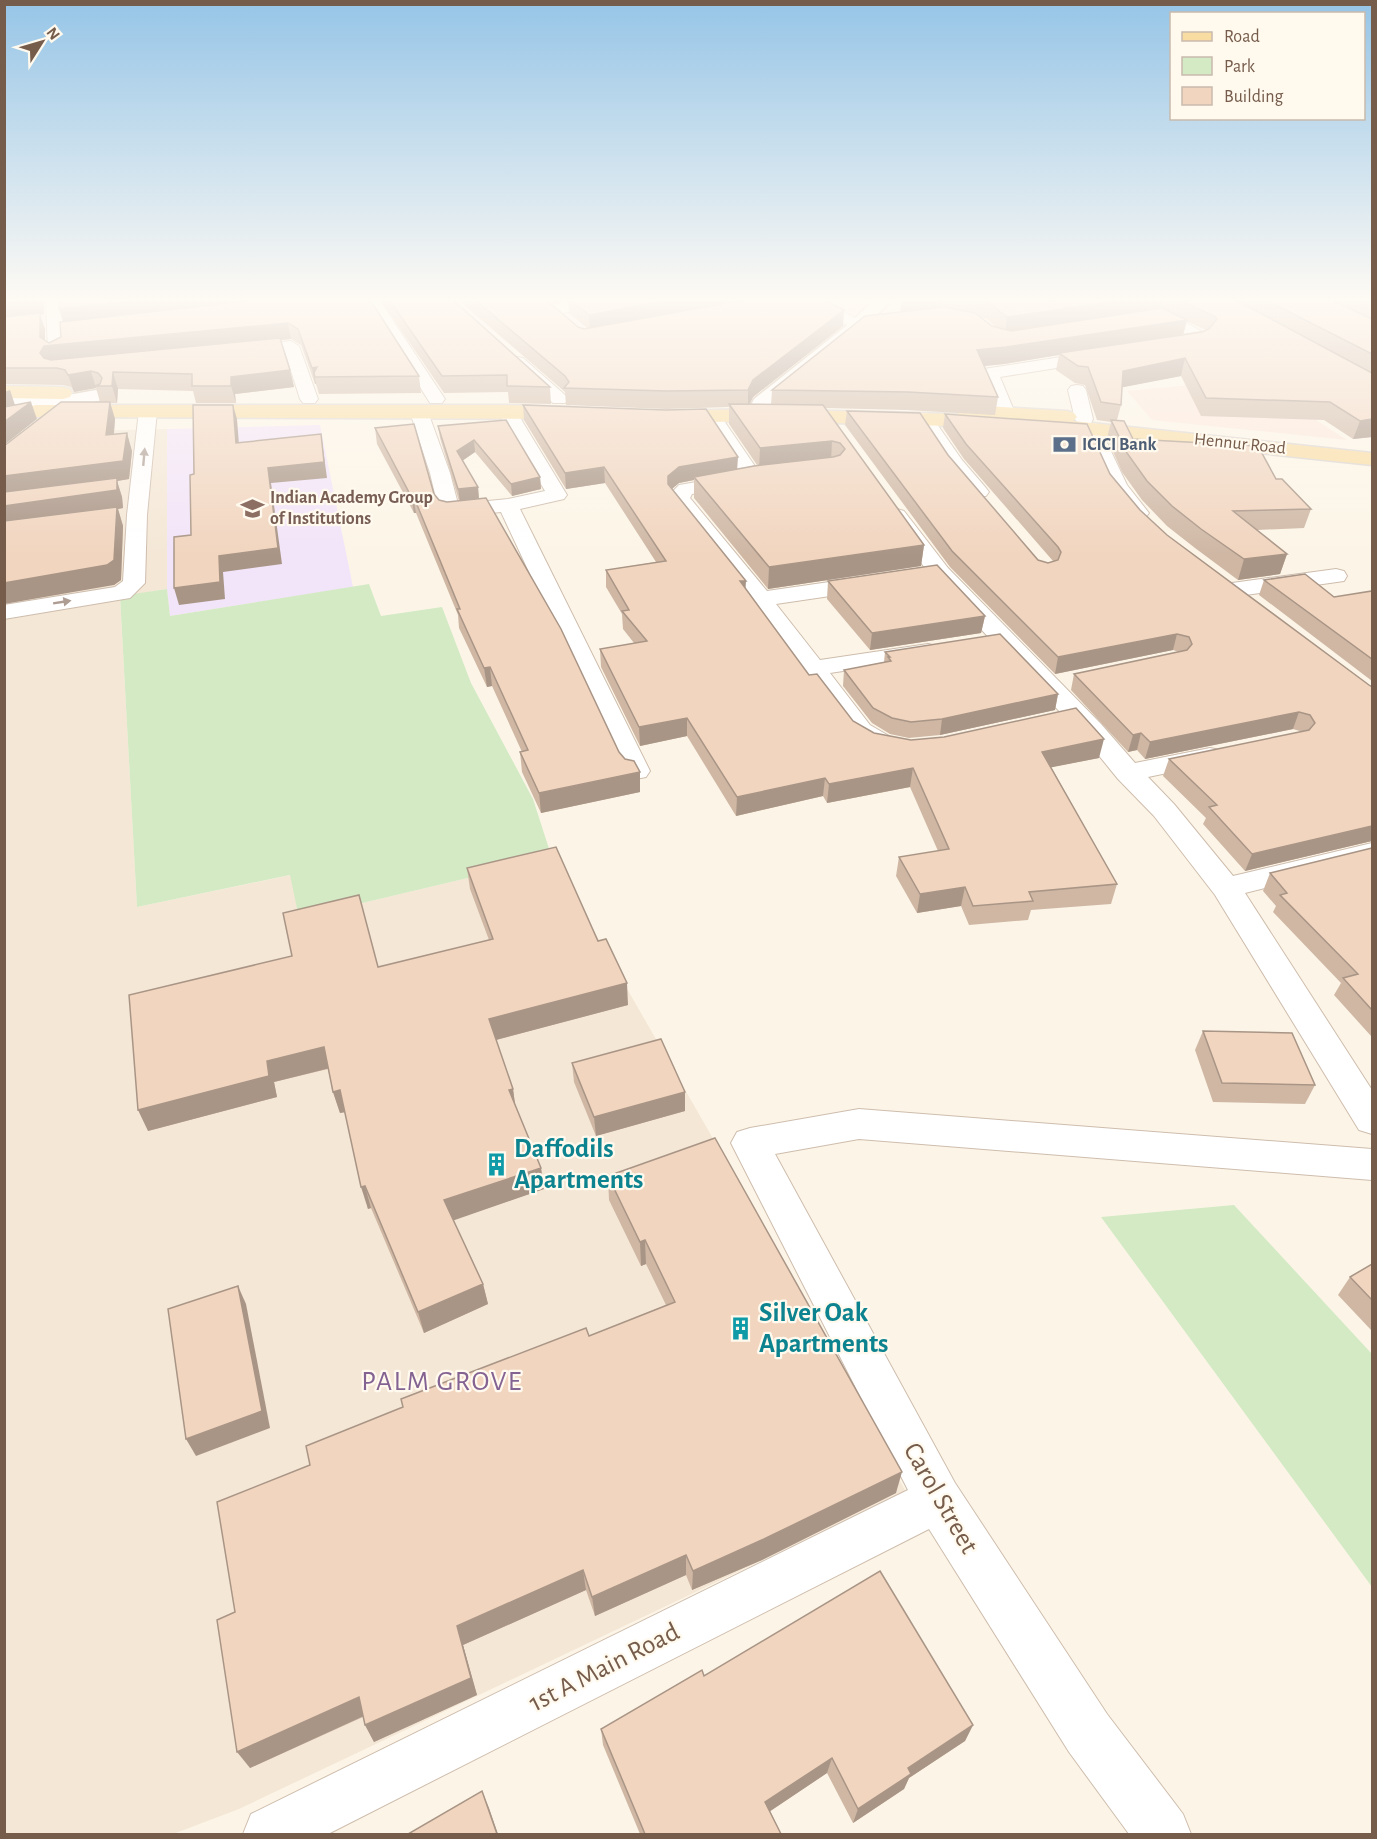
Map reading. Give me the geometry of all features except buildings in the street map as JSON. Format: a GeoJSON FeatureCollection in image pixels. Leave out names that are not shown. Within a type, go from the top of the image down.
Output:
{"type":"FeatureCollection","features":[{"type":"Feature","properties":{"kind":"main road"},"geometry":{"type":"LineString","coordinates":[[4,392],[32,384]]}},
{"type":"Feature","properties":{"kind":"main road"},"geometry":{"type":"LineString","coordinates":[[4,419],[39,419],[62,411],[419,412],[583,407],[559,399],[162,401],[96,396],[73,384]]}},
{"type":"Feature","properties":{"kind":"main road","name":"Hennur Road"},"geometry":{"type":"LineString","coordinates":[[712,416],[656,409],[1006,413],[1317,448],[1371,457]]}},
{"type":"Feature","properties":{"kind":"main road"},"geometry":{"type":"LineString","coordinates":[[712,416],[759,409],[827,416],[1088,424]]}},
{"type":"Feature","properties":{"kind":"street"},"geometry":{"type":"LineString","coordinates":[[304,384],[309,399]]}},
{"type":"Feature","properties":{"kind":"street"},"geometry":{"type":"LineString","coordinates":[[426,384],[436,399]]}},
{"type":"Feature","properties":{"kind":"street"},"geometry":{"type":"LineString","coordinates":[[542,384],[559,399]]}},
{"type":"Feature","properties":{"kind":"street"},"geometry":{"type":"LineString","coordinates":[[759,409],[789,384]]}},
{"type":"Feature","properties":{"kind":"street"},"geometry":{"type":"LineString","coordinates":[[994,384],[1006,413]]}},
{"type":"Feature","properties":{"kind":"street"},"geometry":{"type":"LineString","coordinates":[[1077,390],[1088,424],[1118,487],[1154,528]]}},
{"type":"Feature","properties":{"kind":"street"},"geometry":{"type":"LineString","coordinates":[[4,399],[68,401],[96,396]]}},
{"type":"Feature","properties":{"kind":"street"},"geometry":{"type":"LineString","coordinates":[[4,410],[39,419]]}},
{"type":"Feature","properties":{"kind":"street"},"geometry":{"type":"LineString","coordinates":[[4,612],[122,593],[134,583],[127,517],[142,486],[148,411]]}},
{"type":"Feature","properties":{"kind":"street"},"geometry":{"type":"LineString","coordinates":[[419,412],[440,473],[448,511],[508,505],[558,495],[507,411]]}},
{"type":"Feature","properties":{"kind":"street"},"geometry":{"type":"LineString","coordinates":[[712,416],[764,477],[686,489],[680,494],[680,499],[761,599],[861,731],[881,743],[900,747]]}},
{"type":"Feature","properties":{"kind":"street"},"geometry":{"type":"LineString","coordinates":[[827,416],[846,444]]}},
{"type":"Feature","properties":{"kind":"street"},"geometry":{"type":"LineString","coordinates":[[924,418],[955,464],[993,508]]}},
{"type":"Feature","properties":{"kind":"street"},"geometry":{"type":"LineString","coordinates":[[119,489],[142,486]]}},
{"type":"Feature","properties":{"kind":"street"},"geometry":{"type":"LineString","coordinates":[[885,498],[918,576],[1060,682],[1067,718],[1128,773],[1164,810],[1226,888],[1372,1120]]}},
{"type":"Feature","properties":{"kind":"street"},"geometry":{"type":"LineString","coordinates":[[508,505],[636,771]]}},
{"type":"Feature","properties":{"kind":"street"},"geometry":{"type":"LineString","coordinates":[[761,599],[918,576]]}},
{"type":"Feature","properties":{"kind":"street"},"geometry":{"type":"LineString","coordinates":[[1260,611],[1225,584],[1336,576]]}},
{"type":"Feature","properties":{"kind":"street"},"geometry":{"type":"LineString","coordinates":[[813,668],[1005,639]]}},
{"type":"Feature","properties":{"kind":"street"},"geometry":{"type":"LineString","coordinates":[[1128,773],[1238,751]]}},
{"type":"Feature","properties":{"kind":"street"},"geometry":{"type":"LineString","coordinates":[[1226,888],[1372,852]]}},
{"type":"Feature","properties":{"kind":"street","name":"Carol Street"},"geometry":{"type":"LineString","coordinates":[[1163,1834],[1088,1734],[938,1500],[750,1143],[859,1124],[1372,1164]]}},
{"type":"Feature","properties":{"kind":"street","name":"1st A Main Road"},"geometry":{"type":"LineString","coordinates":[[271,1834],[938,1500]]}},
{"type":"Feature","properties":{"kind":"shaded area"},"geometry":{"type":"Polygon","coordinates":[[[1202,384],[1260,384],[1347,440],[1152,420],[1127,391],[1202,384]]]}},
{"type":"Feature","properties":{"kind":"shaded area","name":"Indian Academy Group of Institutions"},"geometry":{"type":"Polygon","coordinates":[[[320,425],[353,587],[170,616],[167,589],[167,429],[320,425]]]}},
{"type":"Feature","properties":{"kind":"shaded area"},"geometry":{"type":"Polygon","coordinates":[[[167,429],[167,589],[120,597],[137,907],[291,875],[299,918],[552,858],[711,1135],[906,1492],[239,1809],[173,1834],[5,1834],[5,443],[19,432],[167,429]]]}},
{"type":"Feature","properties":{"kind":"green space"},"geometry":{"type":"Polygon","coordinates":[[[369,584],[381,616],[442,607],[471,683],[533,799],[552,858],[299,918],[290,875],[137,907],[120,596],[167,589],[170,616],[369,584]]]}},
{"type":"Feature","properties":{"kind":"green space"},"geometry":{"type":"Polygon","coordinates":[[[1234,1205],[1372,1354],[1372,1587],[1101,1217],[1234,1205]]]}},
{"type":"Feature","properties":{"kind":"place","name":"ICICI Bank"},"geometry":{"type":"Point","coordinates":[1064,445]}},
{"type":"Feature","properties":{"kind":"place","name":"Indian Academy Group of Institutions"},"geometry":{"type":"Point","coordinates":[252,508]}},
{"type":"Feature","properties":{"kind":"place","name":"Daffodils Apartments"},"geometry":{"type":"Point","coordinates":[496,1164]}},
{"type":"Feature","properties":{"kind":"place","name":"Silver Oak Apartments"},"geometry":{"type":"Point","coordinates":[741,1328]}},
{"type":"Feature","properties":{"kind":"district","name":"PALM GROVE"},"geometry":{"type":"Point","coordinates":[442,1382]}}]}
